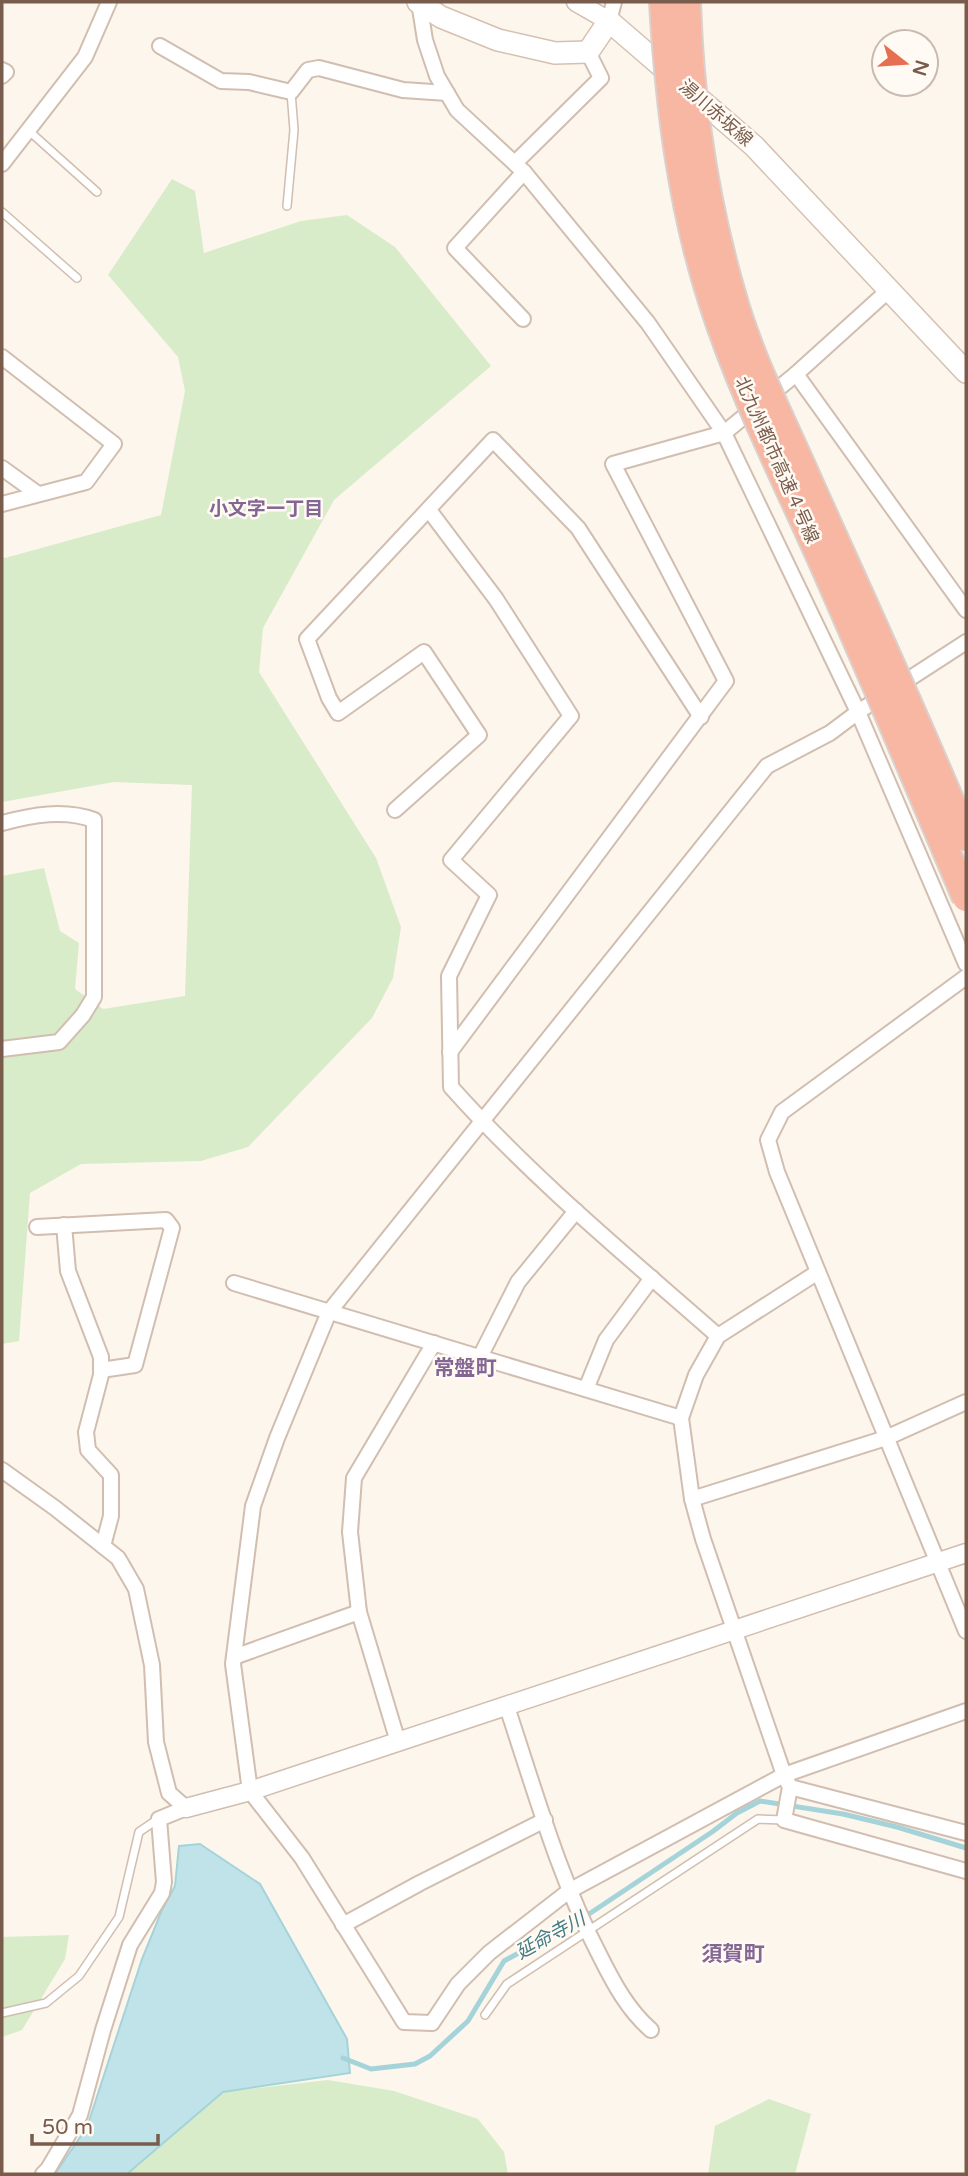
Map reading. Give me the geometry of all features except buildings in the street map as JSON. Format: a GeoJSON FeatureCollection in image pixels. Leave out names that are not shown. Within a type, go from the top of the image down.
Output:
{"type":"FeatureCollection","features":[{"type":"Feature","properties":{"kind":"highway","name":"北九州都市高速４号線"},"geometry":{"type":"LineString","coordinates":[[663,2],[675,135],[690,217],[713,304],[746,392],[866,662],[958,902]]}},
{"type":"Feature","properties":{"kind":"highway","name":"北九州都市高速４号線"},"geometry":{"type":"LineString","coordinates":[[687,2],[689,56],[697,131],[710,212],[732,296],[765,382],[966,838]]}},
{"type":"Feature","properties":{"kind":"main road"},"geometry":{"type":"LineString","coordinates":[[419,2],[441,16],[498,40],[555,53],[588,52],[612,11]]}},
{"type":"Feature","properties":{"kind":"main road","name":"湯川赤坂線"},"geometry":{"type":"LineString","coordinates":[[612,11],[754,146],[966,372]]}},
{"type":"Feature","properties":{"kind":"street"},"geometry":{"type":"LineString","coordinates":[[2,164],[85,57],[109,2]]}},
{"type":"Feature","properties":{"kind":"street"},"geometry":{"type":"LineString","coordinates":[[419,2],[425,40],[437,76],[457,110],[519,167],[649,323],[724,433],[858,712],[958,902],[966,964]]}},
{"type":"Feature","properties":{"kind":"street"},"geometry":{"type":"LineString","coordinates":[[576,2],[612,11]]}},
{"type":"Feature","properties":{"kind":"street"},"geometry":{"type":"LineString","coordinates":[[592,2],[612,11]]}},
{"type":"Feature","properties":{"kind":"street"},"geometry":{"type":"LineString","coordinates":[[160,46],[221,81],[249,82],[292,92],[308,70],[319,68],[403,90],[447,93]]}},
{"type":"Feature","properties":{"kind":"street"},"geometry":{"type":"LineString","coordinates":[[523,319],[455,248],[519,167],[601,78],[588,52]]}},
{"type":"Feature","properties":{"kind":"street"},"geometry":{"type":"LineString","coordinates":[[2,70],[6,72],[2,76]]}},
{"type":"Feature","properties":{"kind":"street"},"geometry":{"type":"LineString","coordinates":[[450,1052],[726,681],[613,464],[724,433],[796,374],[890,289]]}},
{"type":"Feature","properties":{"kind":"street"},"geometry":{"type":"LineString","coordinates":[[2,357],[114,444],[86,482],[2,504]]}},
{"type":"Feature","properties":{"kind":"street"},"geometry":{"type":"LineString","coordinates":[[796,374],[966,610]]}},
{"type":"Feature","properties":{"kind":"street"},"geometry":{"type":"LineString","coordinates":[[395,810],[479,735],[424,652],[338,713],[329,698],[307,639],[493,440],[578,528],[701,717]]}},
{"type":"Feature","properties":{"kind":"street"},"geometry":{"type":"LineString","coordinates":[[2,468],[38,494]]}},
{"type":"Feature","properties":{"kind":"street"},"geometry":{"type":"LineString","coordinates":[[429,510],[496,599],[571,716],[451,860],[489,895],[449,976],[451,1087],[483,1123],[576,1211],[718,1336]]}},
{"type":"Feature","properties":{"kind":"street"},"geometry":{"type":"LineString","coordinates":[[966,642],[830,733],[767,766],[329,1312],[277,1437],[253,1506],[234,1657],[250,1791],[302,1858],[404,2022],[432,2023],[458,1984],[489,1953],[569,1891],[787,1781],[966,1711]]}},
{"type":"Feature","properties":{"kind":"street"},"geometry":{"type":"LineString","coordinates":[[2,823],[27,816],[75,813],[94,820],[94,997],[83,1015],[59,1042],[2,1049]]}},
{"type":"Feature","properties":{"kind":"street"},"geometry":{"type":"LineString","coordinates":[[966,977],[782,1112],[768,1140],[818,1272],[966,1632]]}},
{"type":"Feature","properties":{"kind":"street"},"geometry":{"type":"LineString","coordinates":[[480,1357],[518,1282],[576,1211]]}},
{"type":"Feature","properties":{"kind":"street"},"geometry":{"type":"LineString","coordinates":[[37,1227],[166,1220],[172,1228],[135,1365],[101,1370]]}},
{"type":"Feature","properties":{"kind":"street"},"geometry":{"type":"LineString","coordinates":[[64,1224],[68,1270],[102,1357],[86,1432],[88,1450],[111,1475],[111,1516],[103,1546]]}},
{"type":"Feature","properties":{"kind":"street"},"geometry":{"type":"LineString","coordinates":[[818,1272],[718,1336],[696,1375],[681,1418],[692,1499],[733,1631],[787,1781],[784,1820],[966,1871]]}},
{"type":"Feature","properties":{"kind":"street"},"geometry":{"type":"LineString","coordinates":[[586,1389],[606,1340],[652,1278]]}},
{"type":"Feature","properties":{"kind":"street"},"geometry":{"type":"LineString","coordinates":[[234,1283],[681,1418]]}},
{"type":"Feature","properties":{"kind":"street"},"geometry":{"type":"LineString","coordinates":[[398,1742],[359,1612],[350,1532],[354,1478],[434,1343]]}},
{"type":"Feature","properties":{"kind":"street"},"geometry":{"type":"LineString","coordinates":[[692,1499],[886,1438],[966,1402]]}},
{"type":"Feature","properties":{"kind":"street"},"geometry":{"type":"LineString","coordinates":[[2,1470],[118,1558],[136,1590],[152,1665],[156,1742],[169,1793],[186,1808]]}},
{"type":"Feature","properties":{"kind":"street"},"geometry":{"type":"LineString","coordinates":[[43,2174],[80,2115],[130,1945],[162,1893],[164,1882],[159,1819],[186,1808],[250,1791],[507,1707],[966,1553]]}},
{"type":"Feature","properties":{"kind":"street"},"geometry":{"type":"LineString","coordinates":[[234,1657],[359,1612]]}},
{"type":"Feature","properties":{"kind":"street"},"geometry":{"type":"LineString","coordinates":[[507,1707],[569,1891],[617,1989],[638,2019],[651,2030]]}},
{"type":"Feature","properties":{"kind":"street"},"geometry":{"type":"LineString","coordinates":[[787,1781],[966,1833]]}},
{"type":"Feature","properties":{"kind":"street"},"geometry":{"type":"LineString","coordinates":[[344,1925],[420,1882],[545,1820]]}},
{"type":"Feature","properties":{"kind":"lane"},"geometry":{"type":"LineString","coordinates":[[286,206],[294,130],[292,92]]}},
{"type":"Feature","properties":{"kind":"lane"},"geometry":{"type":"LineString","coordinates":[[28,129],[97,192]]}},
{"type":"Feature","properties":{"kind":"lane"},"geometry":{"type":"LineString","coordinates":[[2,212],[77,278]]}},
{"type":"Feature","properties":{"kind":"lane"},"geometry":{"type":"LineString","coordinates":[[2,2013],[46,2003],[79,1976],[119,1917],[139,1832],[159,1819]]}},
{"type":"Feature","properties":{"kind":"lane"},"geometry":{"type":"LineString","coordinates":[[485,2015],[507,1984],[758,1819],[784,1820]]}},
{"type":"Feature","properties":{"kind":"green space"},"geometry":{"type":"Polygon","coordinates":[[[172,179],[195,191],[204,253],[301,221],[347,215],[395,247],[491,366],[334,500],[263,628],[259,672],[376,858],[401,927],[393,978],[372,1018],[248,1147],[201,1161],[81,1164],[30,1193],[19,1341],[2,1344],[2,876],[44,868],[60,931],[79,943],[75,989],[103,1009],[185,996],[192,785],[114,782],[2,802],[2,557],[161,515],[185,391],[178,357],[108,275],[172,179]]]}},
{"type":"Feature","properties":{"kind":"green space"},"geometry":{"type":"Polygon","coordinates":[[[69,1935],[65,1959],[22,2030],[2,2037],[2,1937],[69,1935]]]}},
{"type":"Feature","properties":{"kind":"green space"},"geometry":{"type":"Polygon","coordinates":[[[328,2080],[394,2091],[478,2119],[504,2152],[508,2174],[127,2174],[223,2092],[328,2080]]]}},
{"type":"Feature","properties":{"kind":"green space"},"geometry":{"type":"Polygon","coordinates":[[[769,2099],[811,2114],[795,2174],[708,2174],[715,2126],[769,2099]]]}},
{"type":"Feature","properties":{"kind":"water"},"geometry":{"type":"Polygon","coordinates":[[[200,1844],[260,1884],[347,2039],[350,2073],[223,2092],[127,2174],[55,2174],[87,2127],[142,1959],[175,1886],[179,1846],[200,1844]]]}},
{"type":"Feature","properties":{"kind":"waterway","name":"延命寺川"},"geometry":{"type":"LineString","coordinates":[[343,2058],[371,2069],[415,2064],[430,2056],[468,2021],[504,1961],[589,1914],[737,1813],[760,1801],[843,1814],[966,1848]]}},
{"type":"Feature","properties":{"kind":"district","name":"小文字一丁目"},"geometry":{"type":"Point","coordinates":[266,508]}},
{"type":"Feature","properties":{"kind":"district","name":"常盤町"},"geometry":{"type":"Point","coordinates":[465,1368]}},
{"type":"Feature","properties":{"kind":"district","name":"須賀町"},"geometry":{"type":"Point","coordinates":[733,1954]}}]}
